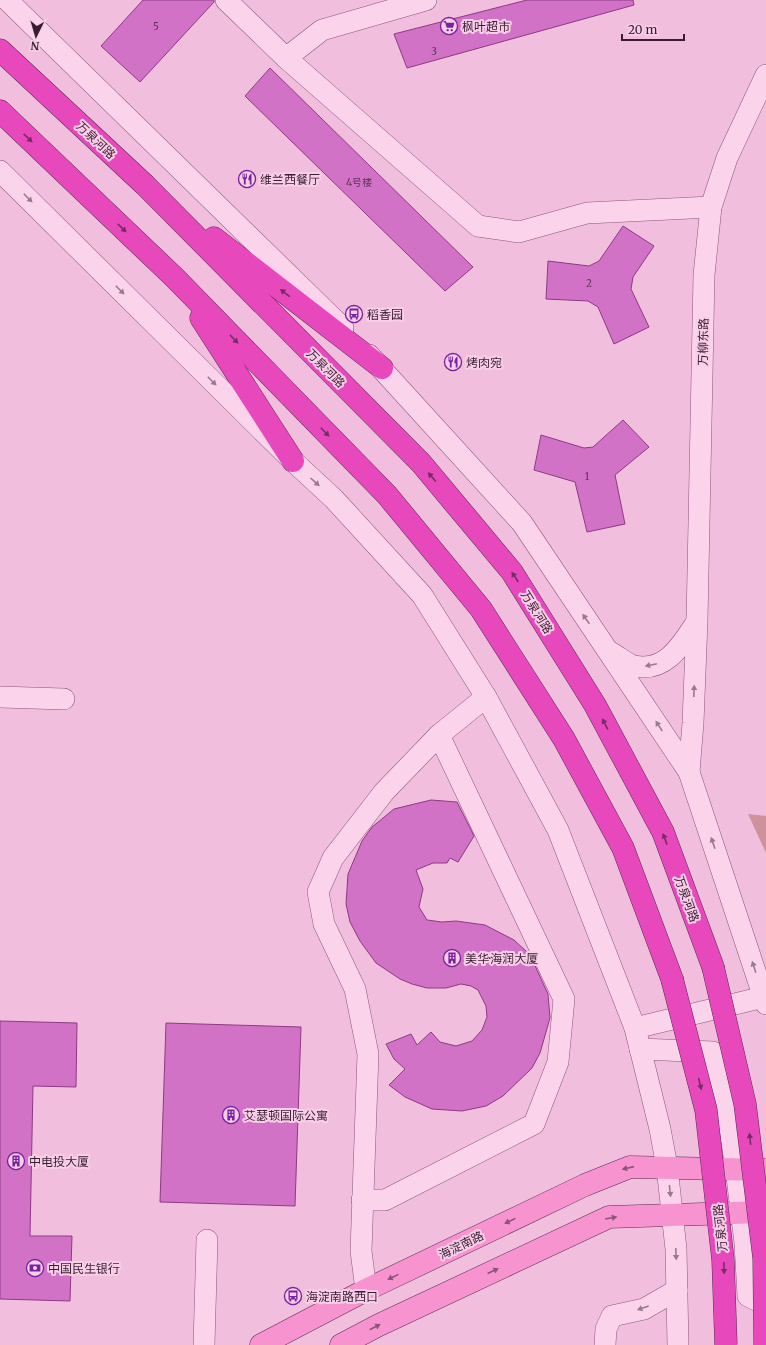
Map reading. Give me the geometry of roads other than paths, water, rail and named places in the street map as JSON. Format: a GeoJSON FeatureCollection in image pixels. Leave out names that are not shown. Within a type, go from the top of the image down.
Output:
{"type":"FeatureCollection","features":[{"type":"Feature","properties":{"kind":"highway","name":"万泉河路"},"geometry":{"type":"LineString","coordinates":[[0,50],[145,185],[421,464],[512,572],[595,705],[663,832],[713,967],[745,1104],[764,1258],[766,1345]]}},
{"type":"Feature","properties":{"kind":"highway","name":"万泉河路"},"geometry":{"type":"LineString","coordinates":[[0,111],[175,278],[387,495],[481,609],[564,739],[623,848],[672,979],[706,1110],[723,1260],[726,1345]]}},
{"type":"Feature","properties":{"kind":"highway"},"geometry":{"type":"LineString","coordinates":[[145,185],[382,368]]}},
{"type":"Feature","properties":{"kind":"highway"},"geometry":{"type":"LineString","coordinates":[[175,278],[293,461]]}},
{"type":"Feature","properties":{"kind":"main road","name":"海淀南路"},"geometry":{"type":"LineString","coordinates":[[261,1345],[366,1290],[585,1185],[630,1166],[766,1170]]}},
{"type":"Feature","properties":{"kind":"main road"},"geometry":{"type":"LineString","coordinates":[[341,1345],[379,1325],[609,1217],[766,1212]]}},
{"type":"Feature","properties":{"kind":"street"},"geometry":{"type":"LineString","coordinates":[[7,0],[382,368],[522,523],[560,581],[610,652],[689,772],[765,1000],[635,1028]]}},
{"type":"Feature","properties":{"kind":"street"},"geometry":{"type":"LineString","coordinates":[[226,0],[286,58],[478,226],[519,232],[587,213],[711,207]]}},
{"type":"Feature","properties":{"kind":"street"},"geometry":{"type":"LineString","coordinates":[[286,58],[322,30],[426,0]]}},
{"type":"Feature","properties":{"kind":"street","name":"万柳东路"},"geometry":{"type":"LineString","coordinates":[[689,772],[698,621],[704,275],[711,207],[727,158],[766,75]]}},
{"type":"Feature","properties":{"kind":"street"},"geometry":{"type":"LineString","coordinates":[[0,171],[293,461],[334,499],[422,595],[486,697],[558,830],[635,1028],[660,1129],[667,1167],[676,1249],[678,1345]]}},
{"type":"Feature","properties":{"kind":"street"},"geometry":{"type":"LineString","coordinates":[[610,652],[633,666],[648,667],[674,655],[698,621]]}},
{"type":"Feature","properties":{"kind":"street"},"geometry":{"type":"LineString","coordinates":[[0,697],[64,699]]}},
{"type":"Feature","properties":{"kind":"street"},"geometry":{"type":"LineString","coordinates":[[366,1290],[360,1251],[368,1054],[355,989],[324,924],[318,892],[333,858],[384,792],[439,735],[486,697]]}},
{"type":"Feature","properties":{"kind":"street"},"geometry":{"type":"LineString","coordinates":[[362,1200],[386,1200],[534,1124],[558,1062],[564,999],[439,735]]}},
{"type":"Feature","properties":{"kind":"street"},"geometry":{"type":"LineString","coordinates":[[640,1049],[712,1052],[727,1110],[736,1169],[745,1243],[748,1296],[766,1305]]}},
{"type":"Feature","properties":{"kind":"street"},"geometry":{"type":"LineString","coordinates":[[204,1345],[207,1240]]}},
{"type":"Feature","properties":{"kind":"street"},"geometry":{"type":"LineString","coordinates":[[606,1345],[606,1329],[612,1316],[644,1309],[677,1290]]}},
{"type":"Feature","properties":{"kind":"place","name":"枫叶超市"},"geometry":{"type":"Point","coordinates":[449,26]}},
{"type":"Feature","properties":{"kind":"place","name":"维兰西餐厅"},"geometry":{"type":"Point","coordinates":[247,179]}},
{"type":"Feature","properties":{"kind":"place","name":"稻香园"},"geometry":{"type":"Point","coordinates":[354,314]}},
{"type":"Feature","properties":{"kind":"place","name":"烤肉宛"},"geometry":{"type":"Point","coordinates":[453,362]}},
{"type":"Feature","properties":{"kind":"place","name":"美华·海润大厦"},"geometry":{"type":"Point","coordinates":[452,958]}},
{"type":"Feature","properties":{"kind":"place","name":"艾瑟顿国际公寓"},"geometry":{"type":"Point","coordinates":[231,1115]}},
{"type":"Feature","properties":{"kind":"place","name":"中电投大厦"},"geometry":{"type":"Point","coordinates":[16,1161]}},
{"type":"Feature","properties":{"kind":"place","name":"中国民生银行"},"geometry":{"type":"Point","coordinates":[35,1268]}},
{"type":"Feature","properties":{"kind":"place","name":"海淀南路西口"},"geometry":{"type":"Point","coordinates":[293,1296]}}]}
